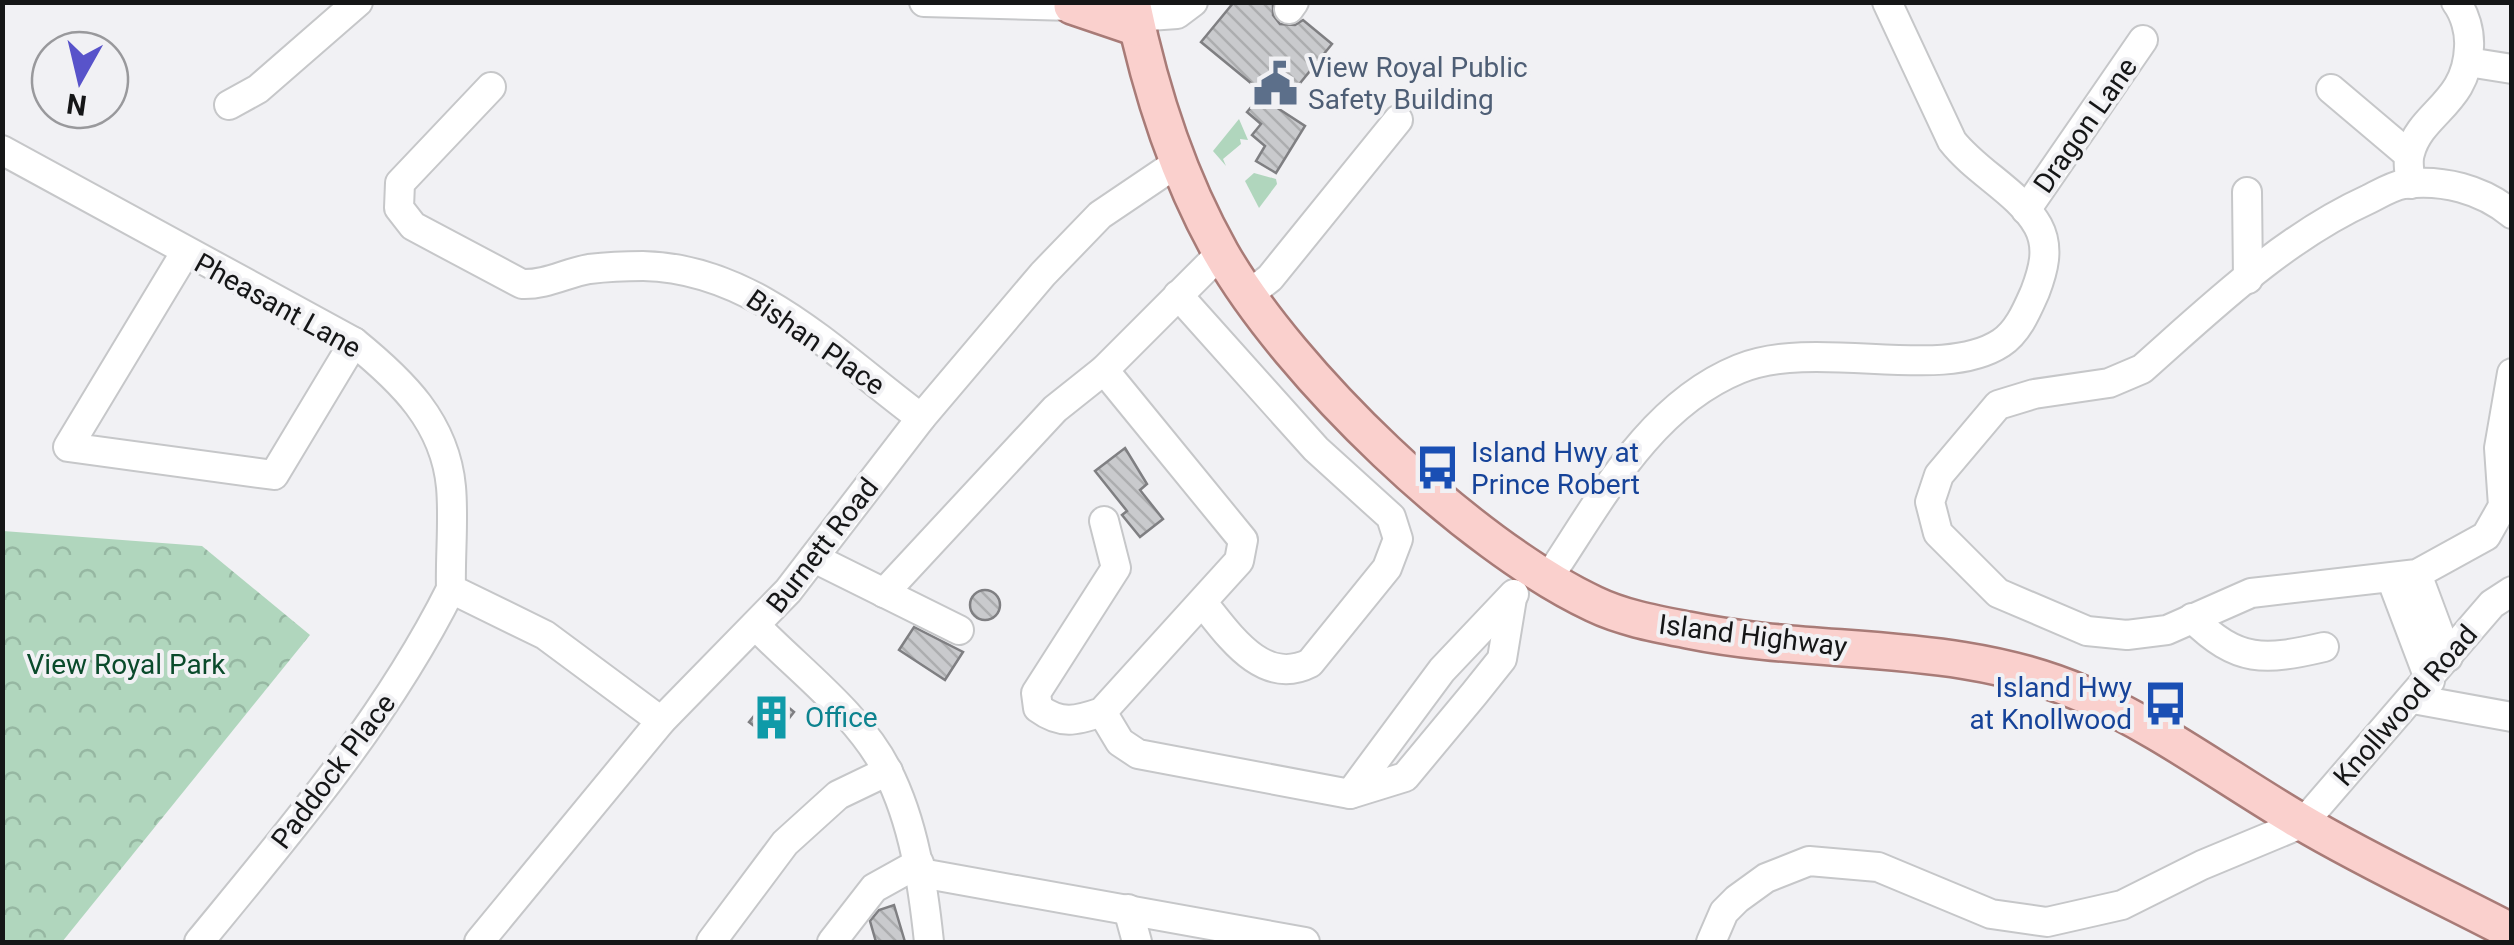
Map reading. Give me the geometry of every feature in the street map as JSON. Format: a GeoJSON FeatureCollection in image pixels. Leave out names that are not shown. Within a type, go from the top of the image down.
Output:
{"type":"FeatureCollection","features":[{"type":"Feature","properties":{"kind":"main road"},"geometry":{"type":"LineString","coordinates":[[1074,4],[1134,16]]}},
{"type":"Feature","properties":{"kind":"main road","name":"Island Highway"},"geometry":{"type":"LineString","coordinates":[[1134,16],[1178,162],[1221,253],[1248,296],[1302,366],[1529,582],[1645,621],[1733,636],[1975,660],[2083,694],[2303,823],[2512,932]]}},
{"type":"Feature","properties":{"kind":"street"},"geometry":{"type":"LineString","coordinates":[[229,105],[258,89],[358,2]]}},
{"type":"Feature","properties":{"kind":"street"},"geometry":{"type":"LineString","coordinates":[[924,2],[1074,4]]}},
{"type":"Feature","properties":{"kind":"street"},"geometry":{"type":"LineString","coordinates":[[1134,16],[1177,14],[1194,2]]}},
{"type":"Feature","properties":{"kind":"street"},"geometry":{"type":"LineString","coordinates":[[1350,794],[1442,670],[1529,582],[1651,432],[1707,385],[1741,368],[1783,358],[1950,359],[2001,343],[2023,316],[2043,266],[2044,239],[2026,210],[1952,141],[1887,2]]}},
{"type":"Feature","properties":{"kind":"street"},"geometry":{"type":"LineString","coordinates":[[2408,155],[2454,96],[2468,62],[2469,38],[2456,2]]}},
{"type":"Feature","properties":{"kind":"street","name":"Dragon Lane"},"geometry":{"type":"LineString","coordinates":[[2026,210],[2144,40]]}},
{"type":"Feature","properties":{"kind":"street"},"geometry":{"type":"LineString","coordinates":[[2468,62],[2512,69]]}},
{"type":"Feature","properties":{"kind":"street","name":"Bishan Place"},"geometry":{"type":"LineString","coordinates":[[491,86],[400,183],[399,208],[413,226],[522,284],[588,270],[682,269],[730,282],[788,316],[922,418]]}},
{"type":"Feature","properties":{"kind":"street"},"geometry":{"type":"LineString","coordinates":[[2330,88],[2408,155],[2411,184]]}},
{"type":"Feature","properties":{"kind":"street"},"geometry":{"type":"LineString","coordinates":[[1248,296],[1270,278],[1398,120]]}},
{"type":"Feature","properties":{"kind":"street","name":"Pheasant Lane"},"geometry":{"type":"LineString","coordinates":[[2,150],[354,342],[398,377],[435,426],[451,486],[451,589]]}},
{"type":"Feature","properties":{"kind":"street","name":"Burnett Road"},"geometry":{"type":"LineString","coordinates":[[480,942],[662,721],[757,627],[922,418],[1044,274],[1100,215],[1178,162]]}},
{"type":"Feature","properties":{"kind":"street"},"geometry":{"type":"LineString","coordinates":[[2512,214],[2492,198],[2468,189],[2400,184],[2313,227],[2142,369],[2109,383],[2028,395],[1998,405],[1938,475],[1930,502],[1938,534],[1998,593],[2046,617],[2087,631],[2127,635],[2167,630],[2252,592],[2404,576],[2486,536],[2503,506],[2499,448],[2512,373]]}},
{"type":"Feature","properties":{"kind":"street"},"geometry":{"type":"LineString","coordinates":[[2247,192],[2248,279]]}},
{"type":"Feature","properties":{"kind":"street"},"geometry":{"type":"LineString","coordinates":[[185,253],[68,447],[274,475],[354,342]]}},
{"type":"Feature","properties":{"kind":"street"},"geometry":{"type":"LineString","coordinates":[[884,593],[1055,409],[1104,370],[1221,253]]}},
{"type":"Feature","properties":{"kind":"street"},"geometry":{"type":"LineString","coordinates":[[1178,296],[1316,449],[1390,517],[1398,539],[1387,568],[1310,663],[1292,672],[1274,668],[1241,650],[1203,602]]}},
{"type":"Feature","properties":{"kind":"street"},"geometry":{"type":"LineString","coordinates":[[1104,370],[1244,540],[1239,561],[1102,712],[1074,722],[1052,719],[1038,708],[1036,693],[1116,568],[1104,521]]}},
{"type":"Feature","properties":{"kind":"street"},"geometry":{"type":"LineString","coordinates":[[814,558],[959,630]]}},
{"type":"Feature","properties":{"kind":"street"},"geometry":{"type":"LineString","coordinates":[[2404,576],[2448,658]]}},
{"type":"Feature","properties":{"kind":"street"},"geometry":{"type":"LineString","coordinates":[[2404,576],[2422,690],[2512,717]]}},
{"type":"Feature","properties":{"kind":"street"},"geometry":{"type":"LineString","coordinates":[[1102,712],[1120,742],[1138,754],[1350,794],[1404,777],[1502,660],[1529,582]]}},
{"type":"Feature","properties":{"kind":"street"},"geometry":{"type":"LineString","coordinates":[[451,589],[545,635],[662,721]]}},
{"type":"Feature","properties":{"kind":"street","name":"Paddock Place"},"geometry":{"type":"LineString","coordinates":[[199,942],[345,761],[412,664],[451,589]]}},
{"type":"Feature","properties":{"kind":"street","name":"Knollwood Road"},"geometry":{"type":"LineString","coordinates":[[2303,823],[2422,690],[2492,604],[2512,591]]}},
{"type":"Feature","properties":{"kind":"street"},"geometry":{"type":"LineString","coordinates":[[2192,618],[2214,640],[2242,654],[2275,658],[2324,647]]}},
{"type":"Feature","properties":{"kind":"street"},"geometry":{"type":"LineString","coordinates":[[757,627],[866,737],[888,771],[920,868],[929,942]]}},
{"type":"Feature","properties":{"kind":"street"},"geometry":{"type":"LineString","coordinates":[[1442,670],[1474,694]]}},
{"type":"Feature","properties":{"kind":"street"},"geometry":{"type":"LineString","coordinates":[[711,942],[785,842],[838,795],[888,771]]}},
{"type":"Feature","properties":{"kind":"street"},"geometry":{"type":"LineString","coordinates":[[1711,942],[1724,912],[1759,884],[1809,861],[1878,867],[1991,914],[2047,922],[2122,905],[2202,865],[2303,823]]}},
{"type":"Feature","properties":{"kind":"street"},"geometry":{"type":"LineString","coordinates":[[832,942],[874,888],[920,868],[1128,910],[1220,935],[1302,942]]}},
{"type":"Feature","properties":{"kind":"street"},"geometry":{"type":"LineString","coordinates":[[1128,910],[1137,942]]}},
{"type":"Feature","properties":{"kind":"green space"},"geometry":{"type":"Polygon","coordinates":[[[1239,119],[1248,140],[1240,139],[1241,144],[1223,159],[1226,166],[1213,151],[1239,119]]]}},
{"type":"Feature","properties":{"kind":"green space"},"geometry":{"type":"Polygon","coordinates":[[[1254,173],[1276,179],[1277,184],[1259,208],[1245,181],[1254,173]]]}},
{"type":"Feature","properties":{"kind":"green space","name":"View Royal Park"},"geometry":{"type":"Polygon","coordinates":[[[3,531],[202,546],[310,635],[62,942],[3,942],[3,531]]]}},
{"type":"Feature","properties":{"kind":"building","name":"View Royal Public Safety Building"},"geometry":{"type":"Polygon","coordinates":[[[1234,2],[1273,2],[1273,15],[1280,24],[1295,25],[1303,20],[1332,44],[1279,109],[1305,126],[1276,173],[1256,161],[1265,146],[1252,135],[1261,124],[1247,112],[1263,93],[1201,42],[1234,2]]]}},
{"type":"Feature","properties":{"kind":"building"},"geometry":{"type":"Polygon","coordinates":[[[1125,448],[1147,484],[1140,490],[1163,519],[1140,537],[1122,515],[1127,511],[1095,471],[1125,448]]]}},
{"type":"Feature","properties":{"kind":"building"},"geometry":{"type":"Polygon","coordinates":[[[985,590],[999,599],[1000,605],[991,619],[985,620],[971,611],[970,605],[979,591],[985,590]]]}},
{"type":"Feature","properties":{"kind":"building"},"geometry":{"type":"Polygon","coordinates":[[[914,627],[963,652],[945,680],[899,650],[914,627]]]}},
{"type":"Feature","properties":{"kind":"building","name":"Office"},"geometry":{"type":"Polygon","coordinates":[[[772,694],[794,712],[772,740],[749,722],[772,694]]]}},
{"type":"Feature","properties":{"kind":"building"},"geometry":{"type":"Polygon","coordinates":[[[894,905],[905,942],[876,942],[870,921],[879,910],[894,905]]]}},
{"type":"Feature","properties":{"kind":"place","name":"View Royal Public Safety Building"},"geometry":{"type":"Point","coordinates":[1275,83]}},
{"type":"Feature","properties":{"kind":"place","name":"Island Hwy at Prince Robert"},"geometry":{"type":"Point","coordinates":[1438,468]}},
{"type":"Feature","properties":{"kind":"place","name":"Island Hwy at Knollwood"},"geometry":{"type":"Point","coordinates":[2165,703]}},
{"type":"Feature","properties":{"kind":"place","name":"Office"},"geometry":{"type":"Point","coordinates":[772,717]}}]}
